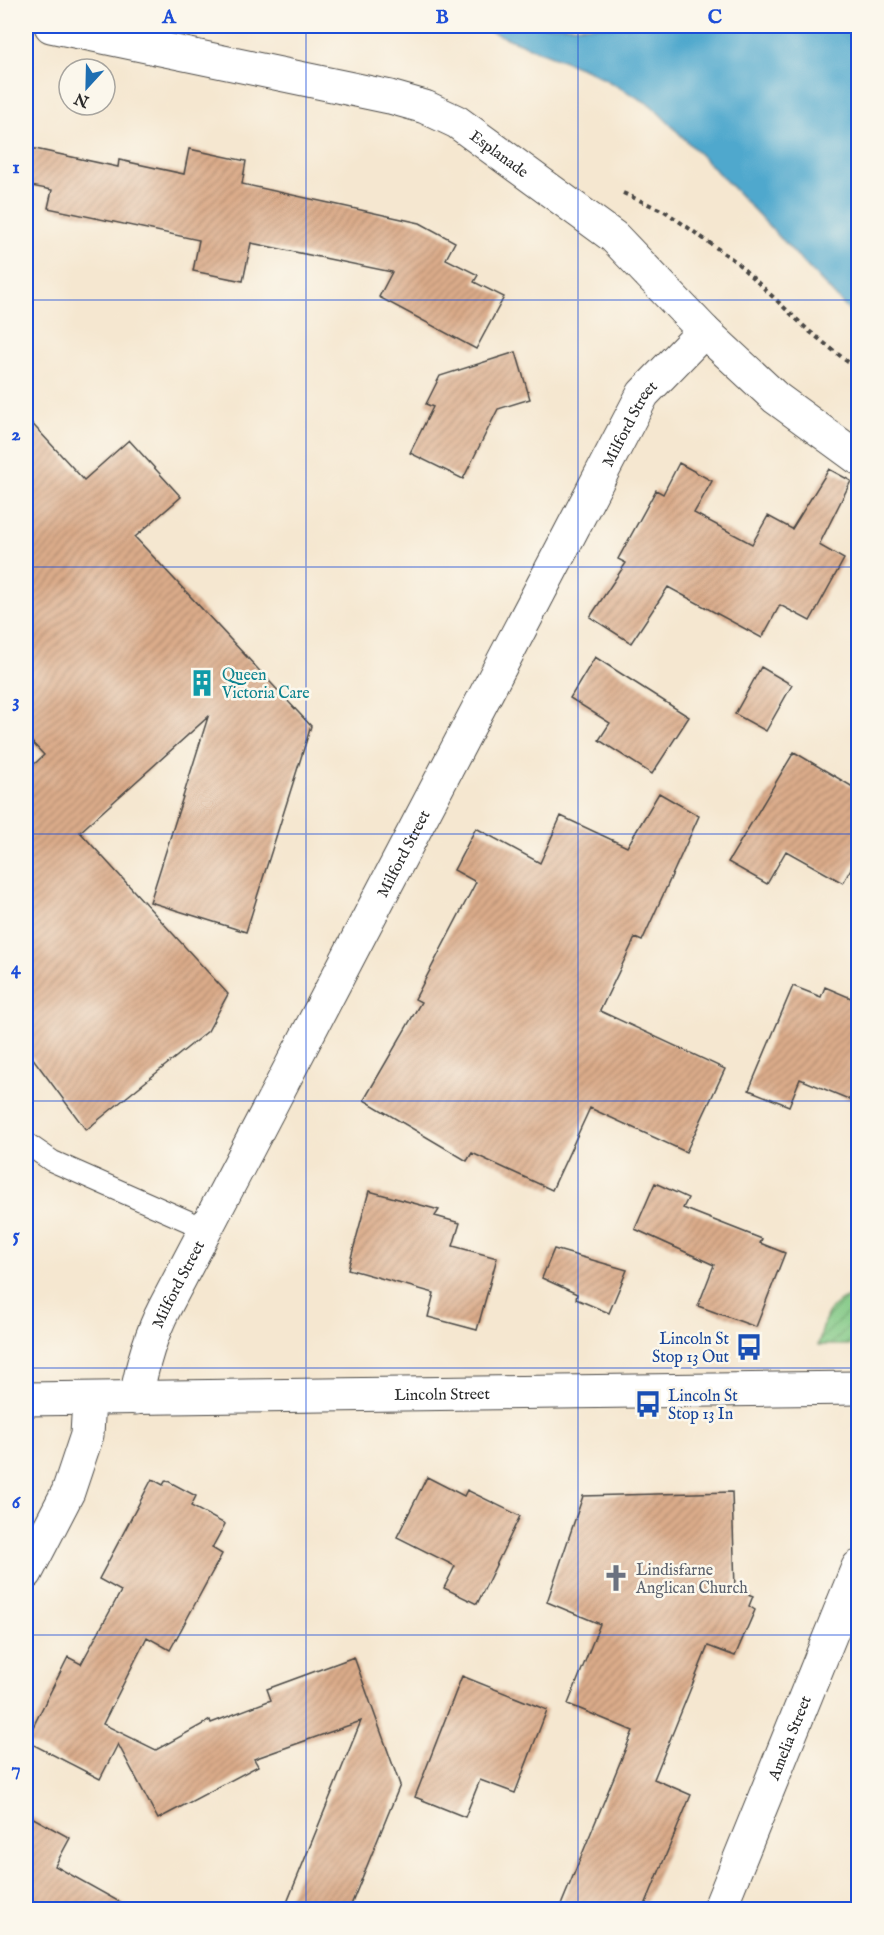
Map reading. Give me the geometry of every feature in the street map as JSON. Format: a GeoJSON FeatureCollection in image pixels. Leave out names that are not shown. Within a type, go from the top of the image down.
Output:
{"type":"FeatureCollection","features":[{"type":"Feature","properties":{"kind":"street","name":"Esplanade"},"geometry":{"type":"LineString","coordinates":[[51,26],[390,97],[425,107],[457,122],[614,237],[704,331],[776,398],[858,459]]}},
{"type":"Feature","properties":{"kind":"street","name":"Milford Street"},"geometry":{"type":"LineString","coordinates":[[136,1398],[142,1363],[154,1329],[643,394],[704,331]]}},
{"type":"Feature","properties":{"kind":"street","name":"Lincoln Street"},"geometry":{"type":"LineString","coordinates":[[26,1399],[858,1388]]}},
{"type":"Feature","properties":{"kind":"street"},"geometry":{"type":"LineString","coordinates":[[26,1573],[72,1482],[87,1436],[89,1399]]}},
{"type":"Feature","properties":{"kind":"street","name":"Amelia Street"},"geometry":{"type":"LineString","coordinates":[[719,1910],[858,1567]]}},
{"type":"Feature","properties":{"kind":"lane"},"geometry":{"type":"LineString","coordinates":[[26,1143],[52,1161],[206,1229]]}},
{"type":"Feature","properties":{"kind":"green space"},"geometry":{"type":"Polygon","coordinates":[[[858,1294],[858,1345],[818,1345],[826,1318],[833,1306],[847,1297],[858,1294]]]}},
{"type":"Feature","properties":{"kind":"water"},"geometry":{"type":"Polygon","coordinates":[[[476,26],[858,26],[858,320],[651,105],[590,71],[476,26]]]}},
{"type":"Feature","properties":{"kind":"building"},"geometry":{"type":"Polygon","coordinates":[[[26,147],[118,167],[119,160],[184,174],[189,149],[246,161],[242,184],[420,223],[455,242],[446,259],[478,275],[474,282],[504,297],[476,349],[379,297],[392,272],[251,243],[243,281],[193,271],[199,240],[48,208],[52,190],[26,185],[26,147]]]}},
{"type":"Feature","properties":{"kind":"building"},"geometry":{"type":"Polygon","coordinates":[[[516,352],[530,399],[498,409],[463,479],[410,453],[433,407],[426,404],[440,376],[516,352]]]}},
{"type":"Feature","properties":{"kind":"building"},"geometry":{"type":"Polygon","coordinates":[[[26,417],[84,480],[129,440],[181,497],[135,537],[311,726],[246,932],[150,902],[208,717],[80,832],[228,994],[208,1031],[86,1130],[26,1049],[26,772],[44,755],[26,736],[26,417]]]}},
{"type":"Feature","properties":{"kind":"building"},"geometry":{"type":"Polygon","coordinates":[[[679,463],[712,481],[694,513],[752,544],[768,516],[792,529],[829,469],[851,481],[819,545],[844,559],[810,621],[780,605],[762,638],[668,587],[631,643],[590,617],[626,563],[618,559],[656,490],[663,494],[679,463]]]}},
{"type":"Feature","properties":{"kind":"building"},"geometry":{"type":"Polygon","coordinates":[[[595,657],[689,717],[652,774],[599,740],[610,723],[570,698],[595,657]]]}},
{"type":"Feature","properties":{"kind":"building"},"geometry":{"type":"Polygon","coordinates":[[[761,667],[792,685],[766,731],[735,714],[761,667]]]}},
{"type":"Feature","properties":{"kind":"building"},"geometry":{"type":"Polygon","coordinates":[[[794,752],[858,790],[858,856],[843,883],[786,851],[767,884],[728,862],[794,752]]]}},
{"type":"Feature","properties":{"kind":"building"},"geometry":{"type":"Polygon","coordinates":[[[659,793],[699,816],[642,941],[635,938],[600,1011],[725,1069],[686,1152],[590,1108],[552,1190],[472,1153],[467,1161],[364,1100],[421,1002],[415,999],[476,882],[454,870],[476,828],[540,863],[561,816],[627,847],[659,793]]]}},
{"type":"Feature","properties":{"kind":"building"},"geometry":{"type":"Polygon","coordinates":[[[793,986],[821,997],[825,987],[858,1001],[858,1081],[851,1100],[800,1079],[789,1106],[749,1090],[793,986]]]}},
{"type":"Feature","properties":{"kind":"building"},"geometry":{"type":"Polygon","coordinates":[[[655,1183],[688,1198],[683,1208],[762,1239],[760,1243],[785,1253],[756,1327],[698,1306],[714,1265],[635,1229],[655,1183]]]}},
{"type":"Feature","properties":{"kind":"building"},"geometry":{"type":"Polygon","coordinates":[[[369,1191],[439,1210],[435,1216],[460,1223],[453,1246],[497,1258],[477,1330],[428,1317],[434,1293],[348,1269],[369,1191]]]}},
{"type":"Feature","properties":{"kind":"building"},"geometry":{"type":"Polygon","coordinates":[[[554,1249],[627,1270],[609,1313],[576,1299],[577,1294],[542,1278],[554,1249]]]}},
{"type":"Feature","properties":{"kind":"building"},"geometry":{"type":"Polygon","coordinates":[[[427,1477],[464,1496],[467,1490],[520,1516],[477,1604],[444,1588],[455,1566],[397,1537],[427,1477]]]}},
{"type":"Feature","properties":{"kind":"building"},"geometry":{"type":"Polygon","coordinates":[[[152,1479],[163,1485],[166,1480],[196,1496],[191,1506],[225,1524],[212,1548],[222,1554],[170,1650],[147,1637],[103,1724],[156,1750],[210,1720],[211,1723],[271,1700],[267,1689],[354,1657],[400,1785],[349,1910],[284,1910],[361,1721],[254,1759],[258,1766],[158,1819],[118,1744],[100,1779],[26,1741],[68,1657],[81,1664],[121,1591],[99,1579],[152,1479]]]}},
{"type":"Feature","properties":{"kind":"building"},"geometry":{"type":"Polygon","coordinates":[[[732,1492],[735,1589],[753,1596],[749,1606],[755,1610],[735,1656],[708,1646],[654,1779],[691,1795],[643,1910],[559,1910],[633,1731],[568,1704],[600,1624],[547,1602],[583,1496],[732,1492]]]}},
{"type":"Feature","properties":{"kind":"building"},"geometry":{"type":"Polygon","coordinates":[[[462,1676],[547,1710],[515,1793],[480,1780],[465,1817],[415,1797],[462,1676]]]}},
{"type":"Feature","properties":{"kind":"building"},"geometry":{"type":"Polygon","coordinates":[[[26,1814],[70,1838],[55,1866],[134,1910],[26,1910],[26,1814]]]}},
{"type":"Feature","properties":{"kind":"place","name":"Queen Victoria Care"},"geometry":{"type":"Point","coordinates":[202,683]}},
{"type":"Feature","properties":{"kind":"place","name":"Lincoln St Stop 13 Out"},"geometry":{"type":"Point","coordinates":[749,1347]}},
{"type":"Feature","properties":{"kind":"place","name":"Lincoln St Stop 13 In"},"geometry":{"type":"Point","coordinates":[648,1404]}},
{"type":"Feature","properties":{"kind":"place","name":"Lindisfarne Anglican Church"},"geometry":{"type":"Point","coordinates":[616,1578]}}]}
